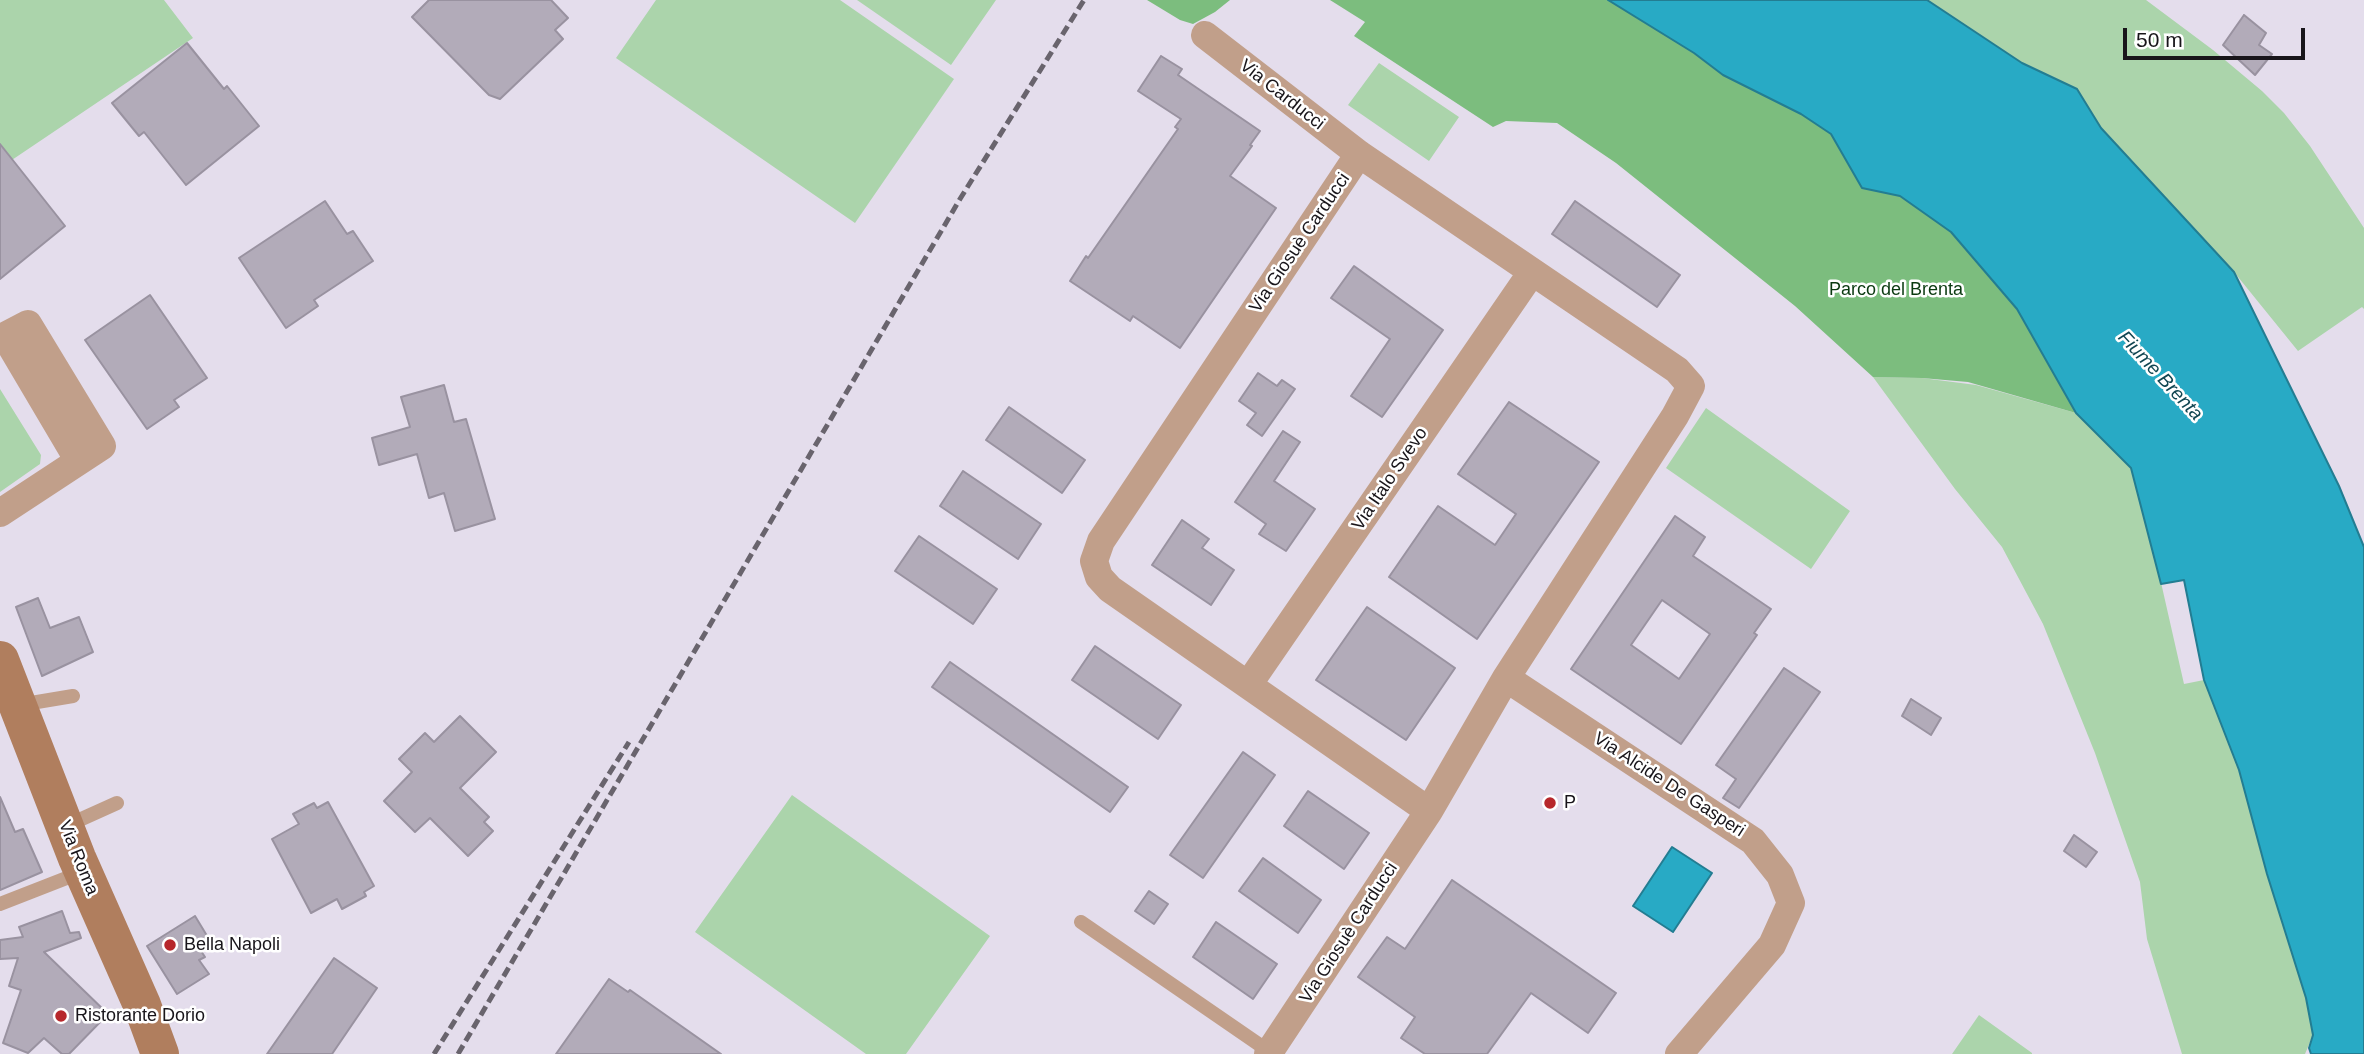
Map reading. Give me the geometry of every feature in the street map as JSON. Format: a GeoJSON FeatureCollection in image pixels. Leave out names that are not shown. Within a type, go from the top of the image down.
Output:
{"type":"FeatureCollection","features":[{"type":"Feature","properties":{"kind":"main road","name":"Via Roma"},"geometry":{"type":"LineString","coordinates":[[0,660],[9,708],[65,826],[142,1005],[154,1052]]}},
{"type":"Feature","properties":{"kind":"street","name":"Via Carducci"},"geometry":{"type":"LineString","coordinates":[[1205,35],[1359,154]]}},
{"type":"Feature","properties":{"kind":"street","name":"Via Giosuè Carducci"},"geometry":{"type":"LineString","coordinates":[[1269,1053],[1429,811],[1506,678],[1675,416],[1691,386],[1677,370],[1359,154],[1096,551],[1096,570],[1110,589],[1429,811]]}},
{"type":"Feature","properties":{"kind":"street","name":"Via Italo Svevo"},"geometry":{"type":"LineString","coordinates":[[1248,685],[1532,272]]}},
{"type":"Feature","properties":{"kind":"street"},"geometry":{"type":"LineString","coordinates":[[0,513],[79,461]]}},
{"type":"Feature","properties":{"kind":"street","name":"Via Alcide De Gasperi"},"geometry":{"type":"LineString","coordinates":[[1506,678],[1753,841],[1780,875],[1791,903],[1772,945],[1679,1054]]}},
{"type":"Feature","properties":{"kind":"lane"},"geometry":{"type":"LineString","coordinates":[[9,708],[73,696]]}},
{"type":"Feature","properties":{"kind":"lane"},"geometry":{"type":"LineString","coordinates":[[65,826],[117,803]]}},
{"type":"Feature","properties":{"kind":"lane"},"geometry":{"type":"LineString","coordinates":[[0,904],[83,871]]}},
{"type":"Feature","properties":{"kind":"lane"},"geometry":{"type":"LineString","coordinates":[[1082,922],[1269,1053]]}},
{"type":"Feature","properties":{"kind":"green space"},"geometry":{"type":"Polygon","coordinates":[[[0,0],[164,0],[193,38],[0,168],[0,0]]]}},
{"type":"Feature","properties":{"kind":"green space"},"geometry":{"type":"Polygon","coordinates":[[[656,0],[840,0],[954,79],[855,223],[616,58],[656,0]]]}},
{"type":"Feature","properties":{"kind":"green space"},"geometry":{"type":"Polygon","coordinates":[[[857,0],[996,0],[951,65],[857,0]]]}},
{"type":"Feature","properties":{"kind":"green space"},"geometry":{"type":"Polygon","coordinates":[[[1147,0],[1230,0],[1193,24],[1180,20],[1147,0]]]}},
{"type":"Feature","properties":{"kind":"green space","name":"Parco del Brenta"},"geometry":{"type":"Polygon","coordinates":[[[1330,0],[1608,0],[1694,53],[1723,75],[1801,114],[1831,134],[1862,188],[1900,196],[1951,232],[2017,309],[2076,413],[1968,382],[1873,377],[1795,306],[1616,163],[1557,123],[1506,121],[1493,127],[1354,36],[1365,22],[1330,0]]]}},
{"type":"Feature","properties":{"kind":"green space"},"geometry":{"type":"Polygon","coordinates":[[[1927,0],[2146,0],[2262,91],[2284,113],[2310,146],[2364,228],[2364,309],[2362,307],[2298,351],[2234,272],[2101,128],[2077,89],[2022,63],[1927,0]]]}},
{"type":"Feature","properties":{"kind":"green space"},"geometry":{"type":"Polygon","coordinates":[[[1379,63],[1459,117],[1429,161],[1348,105],[1379,63]]]}},
{"type":"Feature","properties":{"kind":"green space"},"geometry":{"type":"Polygon","coordinates":[[[1873,377],[1922,378],[1976,385],[2076,413],[2131,468],[2155,556],[2184,684],[2204,680],[2239,770],[2306,998],[2313,1035],[2305,1054],[2182,1054],[2147,939],[2140,882],[2095,753],[2043,624],[2002,547],[1955,489],[1873,377]]]}},
{"type":"Feature","properties":{"kind":"green space"},"geometry":{"type":"Polygon","coordinates":[[[0,389],[41,455],[40,464],[0,492],[0,389]]]}},
{"type":"Feature","properties":{"kind":"green space"},"geometry":{"type":"Polygon","coordinates":[[[1706,408],[1850,511],[1811,569],[1666,468],[1706,408]]]}},
{"type":"Feature","properties":{"kind":"green space"},"geometry":{"type":"Polygon","coordinates":[[[792,795],[990,936],[906,1054],[866,1054],[695,932],[792,795]]]}},
{"type":"Feature","properties":{"kind":"green space"},"geometry":{"type":"Polygon","coordinates":[[[1979,1015],[2032,1053],[2032,1054],[1952,1054],[1979,1015]]]}},
{"type":"Feature","properties":{"kind":"water","name":"Fiume Brenta"},"geometry":{"type":"Polygon","coordinates":[[[1608,0],[1927,0],[2022,63],[2077,89],[2101,128],[2234,272],[2339,486],[2364,547],[2364,1054],[2311,1054],[2309,1048],[2313,1035],[2306,998],[2267,874],[2239,770],[2204,680],[2184,580],[2161,584],[2131,468],[2076,413],[2017,309],[1951,232],[1900,196],[1862,188],[1831,134],[1801,114],[1723,75],[1694,53],[1608,0]]]}},
{"type":"Feature","properties":{"kind":"water"},"geometry":{"type":"Polygon","coordinates":[[[1672,847],[1712,873],[1673,932],[1633,906],[1672,847]]]}},
{"type":"Feature","properties":{"kind":"building"},"geometry":{"type":"Polygon","coordinates":[[[429,0],[551,0],[568,18],[555,30],[563,39],[500,99],[489,95],[412,17],[429,0]]]}},
{"type":"Feature","properties":{"kind":"building"},"geometry":{"type":"Polygon","coordinates":[[[2244,15],[2266,33],[2259,45],[2272,54],[2255,75],[2223,45],[2244,15]]]}},
{"type":"Feature","properties":{"kind":"building"},"geometry":{"type":"Polygon","coordinates":[[[187,43],[224,89],[227,86],[259,126],[186,185],[144,132],[139,136],[112,103],[187,43]]]}},
{"type":"Feature","properties":{"kind":"building"},"geometry":{"type":"Polygon","coordinates":[[[1161,56],[1182,69],[1178,75],[1260,131],[1230,176],[1276,208],[1180,348],[1133,316],[1130,321],[1070,281],[1178,129],[1175,127],[1181,119],[1138,91],[1161,56]]]}},
{"type":"Feature","properties":{"kind":"building"},"geometry":{"type":"Polygon","coordinates":[[[0,144],[65,226],[0,279],[0,144]]]}},
{"type":"Feature","properties":{"kind":"building"},"geometry":{"type":"Polygon","coordinates":[[[325,201],[347,234],[353,231],[373,261],[314,300],[318,306],[286,328],[239,258],[325,201]]]}},
{"type":"Feature","properties":{"kind":"building"},"geometry":{"type":"Polygon","coordinates":[[[1575,201],[1680,275],[1657,307],[1552,234],[1575,201]]]}},
{"type":"Feature","properties":{"kind":"building"},"geometry":{"type":"Polygon","coordinates":[[[1354,266],[1443,330],[1382,417],[1351,396],[1390,339],[1331,298],[1354,266]]]}},
{"type":"Feature","properties":{"kind":"building"},"geometry":{"type":"Polygon","coordinates":[[[150,295],[207,378],[174,400],[179,407],[147,429],[85,340],[150,295]]]}},
{"type":"Feature","properties":{"kind":"building"},"geometry":{"type":"Polygon","coordinates":[[[1258,373],[1277,386],[1282,380],[1295,389],[1262,436],[1247,425],[1256,413],[1239,401],[1258,373]]]}},
{"type":"Feature","properties":{"kind":"building"},"geometry":{"type":"Polygon","coordinates":[[[444,385],[454,422],[466,419],[495,519],[455,531],[444,493],[429,498],[417,454],[379,465],[372,438],[410,427],[401,397],[444,385]]]}},
{"type":"Feature","properties":{"kind":"building"},"geometry":{"type":"Polygon","coordinates":[[[1509,402],[1599,462],[1477,639],[1389,577],[1438,506],[1495,545],[1516,514],[1458,474],[1509,402]]]}},
{"type":"Feature","properties":{"kind":"building"},"geometry":{"type":"Polygon","coordinates":[[[1009,407],[1085,460],[1062,493],[986,440],[1009,407]]]}},
{"type":"Feature","properties":{"kind":"building"},"geometry":{"type":"Polygon","coordinates":[[[1283,431],[1300,442],[1274,481],[1315,509],[1286,551],[1259,534],[1266,524],[1235,502],[1283,431]]]}},
{"type":"Feature","properties":{"kind":"building"},"geometry":{"type":"Polygon","coordinates":[[[963,471],[1041,524],[1018,559],[940,506],[963,471]]]}},
{"type":"Feature","properties":{"kind":"building"},"geometry":{"type":"Polygon","coordinates":[[[1675,516],[1705,537],[1693,556],[1771,609],[1754,633],[1757,635],[1681,744],[1571,669],[1675,516]],[[1662,600],[1631,645],[1679,679],[1710,634],[1662,600]]]}},
{"type":"Feature","properties":{"kind":"building"},"geometry":{"type":"Polygon","coordinates":[[[1182,520],[1209,539],[1202,548],[1234,570],[1211,605],[1152,565],[1182,520]]]}},
{"type":"Feature","properties":{"kind":"building"},"geometry":{"type":"Polygon","coordinates":[[[919,536],[997,589],[973,624],[895,571],[919,536]]]}},
{"type":"Feature","properties":{"kind":"building"},"geometry":{"type":"Polygon","coordinates":[[[38,598],[50,628],[79,617],[93,652],[42,676],[16,607],[38,598]]]}},
{"type":"Feature","properties":{"kind":"building"},"geometry":{"type":"Polygon","coordinates":[[[1367,607],[1455,668],[1406,740],[1316,680],[1367,607]]]}},
{"type":"Feature","properties":{"kind":"building"},"geometry":{"type":"Polygon","coordinates":[[[1095,646],[1181,705],[1158,739],[1072,680],[1095,646]]]}},
{"type":"Feature","properties":{"kind":"building"},"geometry":{"type":"Polygon","coordinates":[[[950,662],[1128,787],[1110,812],[932,687],[950,662]]]}},
{"type":"Feature","properties":{"kind":"building"},"geometry":{"type":"Polygon","coordinates":[[[1784,668],[1820,692],[1739,808],[1723,798],[1736,779],[1716,765],[1784,668]]]}},
{"type":"Feature","properties":{"kind":"building"},"geometry":{"type":"Polygon","coordinates":[[[1911,699],[1941,718],[1931,735],[1902,716],[1911,699]]]}},
{"type":"Feature","properties":{"kind":"building"},"geometry":{"type":"Polygon","coordinates":[[[460,716],[496,752],[460,788],[489,817],[484,822],[493,831],[468,856],[430,818],[415,832],[384,801],[412,772],[399,759],[425,733],[434,742],[460,716]]]}},
{"type":"Feature","properties":{"kind":"building"},"geometry":{"type":"Polygon","coordinates":[[[1243,752],[1275,775],[1203,878],[1170,855],[1243,752]]]}},
{"type":"Feature","properties":{"kind":"building"},"geometry":{"type":"Polygon","coordinates":[[[1308,791],[1369,833],[1344,869],[1284,826],[1308,791]]]}},
{"type":"Feature","properties":{"kind":"building"},"geometry":{"type":"Polygon","coordinates":[[[0,797],[15,832],[23,829],[42,872],[0,890],[0,797]]]}},
{"type":"Feature","properties":{"kind":"building"},"geometry":{"type":"Polygon","coordinates":[[[328,802],[374,886],[364,892],[366,896],[342,909],[337,899],[311,913],[272,839],[299,824],[293,814],[314,803],[317,808],[328,802]]]}},
{"type":"Feature","properties":{"kind":"building"},"geometry":{"type":"Polygon","coordinates":[[[2074,835],[2097,852],[2086,867],[2064,851],[2074,835]]]}},
{"type":"Feature","properties":{"kind":"building"},"geometry":{"type":"Polygon","coordinates":[[[1263,858],[1321,900],[1298,933],[1239,891],[1263,858]]]}},
{"type":"Feature","properties":{"kind":"building"},"geometry":{"type":"Polygon","coordinates":[[[1452,880],[1616,993],[1588,1033],[1531,993],[1487,1054],[1425,1054],[1401,1038],[1415,1017],[1358,977],[1387,937],[1405,949],[1452,880]]]}},
{"type":"Feature","properties":{"kind":"building"},"geometry":{"type":"Polygon","coordinates":[[[1149,891],[1168,904],[1154,924],[1135,911],[1149,891]]]}},
{"type":"Feature","properties":{"kind":"building"},"geometry":{"type":"Polygon","coordinates":[[[62,911],[70,933],[79,932],[81,938],[44,952],[108,1014],[69,1054],[62,1054],[44,1038],[28,1053],[3,1043],[21,990],[9,986],[18,958],[0,959],[0,940],[23,937],[19,927],[62,911]]]}},
{"type":"Feature","properties":{"kind":"building"},"geometry":{"type":"Polygon","coordinates":[[[195,916],[212,944],[201,951],[205,957],[199,960],[209,974],[177,994],[147,946],[195,916]]]}},
{"type":"Feature","properties":{"kind":"building"},"geometry":{"type":"Polygon","coordinates":[[[1216,922],[1277,964],[1253,999],[1193,957],[1216,922]]]}},
{"type":"Feature","properties":{"kind":"building"},"geometry":{"type":"Polygon","coordinates":[[[334,958],[377,988],[332,1054],[267,1054],[334,958]]]}},
{"type":"Feature","properties":{"kind":"building"},"geometry":{"type":"Polygon","coordinates":[[[609,979],[628,992],[630,990],[721,1054],[556,1054],[609,979]]]}},
{"type":"Feature","properties":{"kind":"railway"},"geometry":{"type":"LineString","coordinates":[[458,1054],[960,199],[1084,0]]}},
{"type":"Feature","properties":{"kind":"railway"},"geometry":{"type":"LineString","coordinates":[[434,1054],[629,742]]}},
{"type":"Feature","properties":{"kind":"place","name":"P"},"geometry":{"type":"Point","coordinates":[1550,803]}},
{"type":"Feature","properties":{"kind":"place","name":"Bella Napoli"},"geometry":{"type":"Point","coordinates":[170,945]}},
{"type":"Feature","properties":{"kind":"place","name":"Ristorante Dorio"},"geometry":{"type":"Point","coordinates":[61,1016]}}]}
